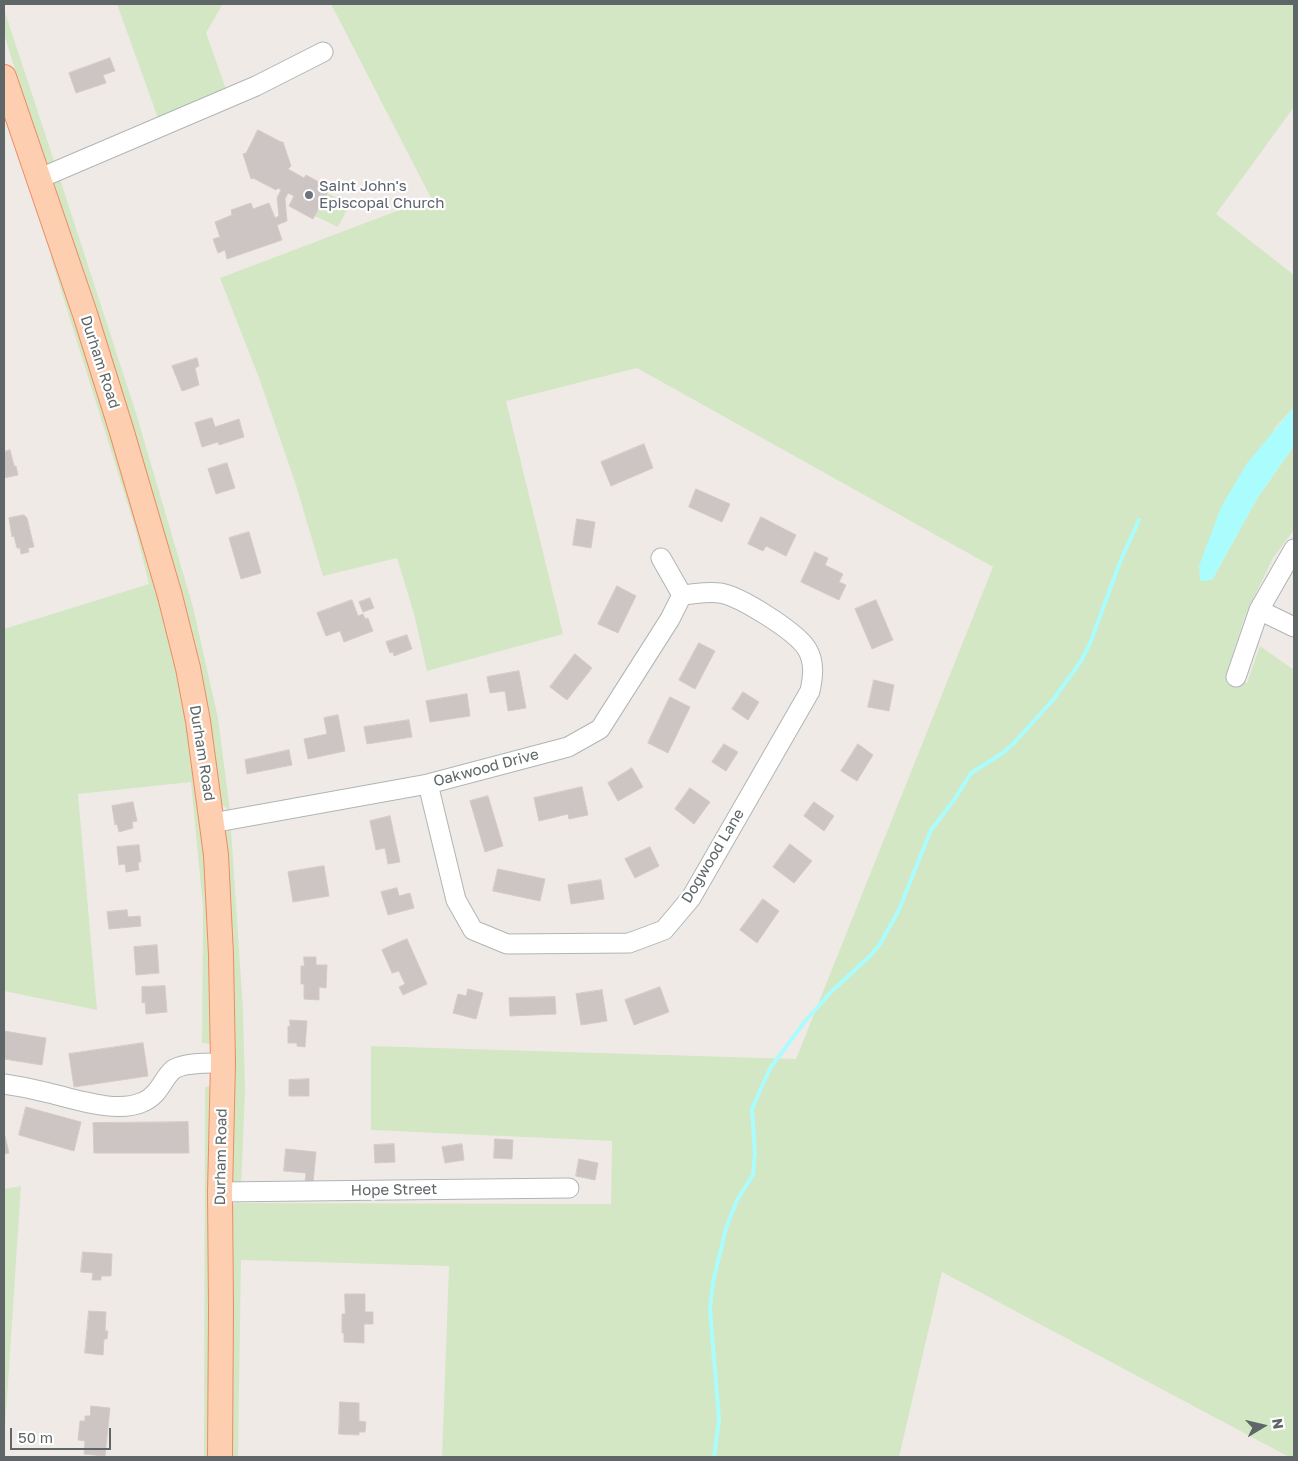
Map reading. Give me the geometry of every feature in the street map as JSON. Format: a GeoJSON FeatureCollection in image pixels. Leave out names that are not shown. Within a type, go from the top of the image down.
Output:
{"type":"FeatureCollection","features":[{"type":"Feature","properties":{"kind":"main road","name":"Durham Road"},"geometry":{"type":"LineString","coordinates":[[4,77],[96,349],[124,438],[170,596],[188,668],[198,721],[212,824],[220,916],[223,1062],[220,1192],[220,1457]]}},
{"type":"Feature","properties":{"kind":"street"},"geometry":{"type":"LineString","coordinates":[[38,178],[256,86],[323,52]]}},
{"type":"Feature","properties":{"kind":"street"},"geometry":{"type":"LineString","coordinates":[[1236,677],[1259,610],[1294,548]]}},
{"type":"Feature","properties":{"kind":"street"},"geometry":{"type":"LineString","coordinates":[[661,558],[682,595]]}},
{"type":"Feature","properties":{"kind":"street","name":"Dogwood Lane"},"geometry":{"type":"LineString","coordinates":[[428,784],[456,900],[473,930],[507,944],[629,943],[664,930],[690,898],[810,691],[814,671],[808,650],[799,638],[733,596],[709,592],[682,595]]}},
{"type":"Feature","properties":{"kind":"street","name":"Oakwood Drive"},"geometry":{"type":"LineString","coordinates":[[212,824],[428,784],[568,747],[600,729],[670,619],[682,595]]}},
{"type":"Feature","properties":{"kind":"street"},"geometry":{"type":"LineString","coordinates":[[1259,610],[1294,627]]}},
{"type":"Feature","properties":{"kind":"street"},"geometry":{"type":"LineString","coordinates":[[4,1084],[48,1092],[83,1102],[122,1107],[142,1103],[151,1097],[174,1069],[205,1062],[223,1062]]}},
{"type":"Feature","properties":{"kind":"street","name":"Hope Street"},"geometry":{"type":"LineString","coordinates":[[220,1192],[569,1188]]}},
{"type":"Feature","properties":{"kind":"green space"},"geometry":{"type":"Polygon","coordinates":[[[117,4],[226,4],[222,5],[206,33],[227,92],[159,121],[117,4]]]}},
{"type":"Feature","properties":{"kind":"green space"},"geometry":{"type":"Polygon","coordinates":[[[331,4],[1294,4],[1294,107],[1216,214],[1294,275],[1294,407],[1275,428],[1212,580],[1258,497],[1294,446],[1294,530],[1273,558],[1245,616],[1225,677],[1247,683],[1260,646],[1294,670],[1294,1457],[1289,1457],[942,1272],[899,1457],[442,1457],[449,1266],[241,1260],[238,1457],[227,1457],[231,1207],[235,1203],[611,1204],[612,1141],[371,1130],[371,1046],[796,1059],[993,567],[637,368],[506,401],[563,634],[427,671],[414,614],[397,558],[323,576],[295,482],[259,378],[220,278],[431,198],[331,4]]]}},
{"type":"Feature","properties":{"kind":"green space"},"geometry":{"type":"Polygon","coordinates":[[[4,9],[55,164],[48,165],[44,163],[4,34],[4,9]]]}},
{"type":"Feature","properties":{"kind":"green space"},"geometry":{"type":"Polygon","coordinates":[[[59,176],[136,413],[193,607],[218,718],[230,811],[220,803],[52,187],[53,182],[59,176]]]}},
{"type":"Feature","properties":{"kind":"green space"},"geometry":{"type":"Polygon","coordinates":[[[327,193],[350,204],[338,227],[315,216],[327,193]]]}},
{"type":"Feature","properties":{"kind":"green space"},"geometry":{"type":"Polygon","coordinates":[[[50,255],[65,279],[182,676],[210,869],[211,1044],[202,1043],[203,907],[191,782],[78,794],[97,1010],[4,991],[4,629],[149,584],[136,531],[50,255]]]}},
{"type":"Feature","properties":{"kind":"green space"},"geometry":{"type":"Polygon","coordinates":[[[231,829],[243,1010],[245,1091],[241,1188],[235,1186],[233,1182],[233,1067],[225,836],[227,831],[231,829]]]}},
{"type":"Feature","properties":{"kind":"green space"},"geometry":{"type":"Polygon","coordinates":[[[211,1086],[213,1457],[204,1457],[205,1087],[211,1086]]]}},
{"type":"Feature","properties":{"kind":"green space"},"geometry":{"type":"Polygon","coordinates":[[[21,1186],[4,1444],[4,1189],[21,1186]]]}},
{"type":"Feature","properties":{"kind":"water"},"geometry":{"type":"Polygon","coordinates":[[[1294,407],[1294,446],[1258,497],[1212,580],[1200,581],[1199,566],[1221,507],[1247,463],[1294,407]]]}},
{"type":"Feature","properties":{"kind":"building"},"geometry":{"type":"Polygon","coordinates":[[[110,58],[115,71],[103,75],[106,83],[76,93],[69,73],[110,58]]]}},
{"type":"Feature","properties":{"kind":"building","name":"Saint John's Episcopal Church"},"geometry":{"type":"Polygon","coordinates":[[[258,130],[283,142],[291,166],[288,169],[304,178],[306,175],[330,188],[313,219],[289,206],[294,196],[288,193],[285,199],[287,221],[277,225],[282,240],[227,259],[225,250],[218,253],[213,239],[220,237],[215,222],[232,215],[231,210],[251,203],[253,209],[269,203],[275,218],[279,216],[277,198],[281,190],[278,188],[276,190],[253,178],[251,179],[243,154],[246,153],[258,130]]]}},
{"type":"Feature","properties":{"kind":"building"},"geometry":{"type":"Polygon","coordinates":[[[197,358],[199,366],[195,368],[199,385],[182,391],[172,366],[197,358]]]}},
{"type":"Feature","properties":{"kind":"building"},"geometry":{"type":"Polygon","coordinates":[[[212,418],[215,427],[239,419],[244,437],[219,445],[218,442],[202,447],[195,423],[212,418]]]}},
{"type":"Feature","properties":{"kind":"building"},"geometry":{"type":"Polygon","coordinates":[[[644,444],[653,468],[611,486],[601,462],[644,444]]]}},
{"type":"Feature","properties":{"kind":"building"},"geometry":{"type":"Polygon","coordinates":[[[10,450],[18,475],[4,478],[4,452],[10,450]]]}},
{"type":"Feature","properties":{"kind":"building"},"geometry":{"type":"Polygon","coordinates":[[[227,463],[235,488],[216,494],[208,469],[227,463]]]}},
{"type":"Feature","properties":{"kind":"building"},"geometry":{"type":"Polygon","coordinates":[[[696,489],[730,504],[722,522],[689,507],[696,489]]]}},
{"type":"Feature","properties":{"kind":"building"},"geometry":{"type":"Polygon","coordinates":[[[24,515],[27,518],[34,547],[28,548],[29,552],[21,554],[20,548],[17,548],[14,536],[12,537],[9,518],[24,515]]]}},
{"type":"Feature","properties":{"kind":"building"},"geometry":{"type":"Polygon","coordinates":[[[761,517],[796,535],[786,556],[766,546],[763,551],[748,544],[761,517]]]}},
{"type":"Feature","properties":{"kind":"building"},"geometry":{"type":"Polygon","coordinates":[[[577,519],[595,522],[591,548],[573,545],[577,519]]]}},
{"type":"Feature","properties":{"kind":"building"},"geometry":{"type":"Polygon","coordinates":[[[249,532],[261,573],[241,579],[229,538],[249,532]]]}},
{"type":"Feature","properties":{"kind":"building"},"geometry":{"type":"Polygon","coordinates":[[[815,552],[828,558],[825,565],[843,574],[839,582],[846,585],[839,600],[801,582],[815,552]]]}},
{"type":"Feature","properties":{"kind":"building"},"geometry":{"type":"Polygon","coordinates":[[[617,586],[636,596],[618,633],[598,624],[617,586]]]}},
{"type":"Feature","properties":{"kind":"building"},"geometry":{"type":"Polygon","coordinates":[[[370,598],[374,608],[363,612],[359,602],[370,598]]]}},
{"type":"Feature","properties":{"kind":"building"},"geometry":{"type":"Polygon","coordinates":[[[352,600],[358,616],[363,614],[365,619],[368,618],[373,631],[344,642],[340,631],[326,636],[317,613],[352,600]]]}},
{"type":"Feature","properties":{"kind":"building"},"geometry":{"type":"Polygon","coordinates":[[[876,600],[893,640],[872,649],[855,609],[876,600]]]}},
{"type":"Feature","properties":{"kind":"building"},"geometry":{"type":"Polygon","coordinates":[[[407,635],[412,649],[394,656],[393,652],[390,653],[386,642],[407,635]]]}},
{"type":"Feature","properties":{"kind":"building"},"geometry":{"type":"Polygon","coordinates":[[[699,643],[715,651],[695,689],[679,680],[699,643]]]}},
{"type":"Feature","properties":{"kind":"building"},"geometry":{"type":"Polygon","coordinates":[[[575,654],[592,668],[567,700],[550,687],[575,654]]]}},
{"type":"Feature","properties":{"kind":"building"},"geometry":{"type":"Polygon","coordinates":[[[519,671],[526,708],[508,711],[505,691],[490,693],[487,677],[519,671]]]}},
{"type":"Feature","properties":{"kind":"building"},"geometry":{"type":"Polygon","coordinates":[[[874,680],[894,685],[889,711],[868,707],[874,680]]]}},
{"type":"Feature","properties":{"kind":"building"},"geometry":{"type":"Polygon","coordinates":[[[743,692],[759,702],[748,720],[732,709],[743,692]]]}},
{"type":"Feature","properties":{"kind":"building"},"geometry":{"type":"Polygon","coordinates":[[[467,694],[470,716],[430,722],[426,701],[467,694]]]}},
{"type":"Feature","properties":{"kind":"building"},"geometry":{"type":"Polygon","coordinates":[[[670,697],[690,707],[668,753],[648,743],[670,697]]]}},
{"type":"Feature","properties":{"kind":"building"},"geometry":{"type":"Polygon","coordinates":[[[338,715],[345,751],[308,759],[304,739],[327,734],[324,718],[338,715]]]}},
{"type":"Feature","properties":{"kind":"building"},"geometry":{"type":"Polygon","coordinates":[[[409,720],[412,737],[367,744],[364,727],[409,720]]]}},
{"type":"Feature","properties":{"kind":"building"},"geometry":{"type":"Polygon","coordinates":[[[724,744],[738,752],[726,771],[712,762],[724,744]]]}},
{"type":"Feature","properties":{"kind":"building"},"geometry":{"type":"Polygon","coordinates":[[[858,744],[873,755],[857,781],[841,771],[858,744]]]}},
{"type":"Feature","properties":{"kind":"building"},"geometry":{"type":"Polygon","coordinates":[[[289,750],[292,765],[247,774],[245,760],[289,750]]]}},
{"type":"Feature","properties":{"kind":"building"},"geometry":{"type":"Polygon","coordinates":[[[632,768],[643,787],[618,801],[608,783],[632,768]]]}},
{"type":"Feature","properties":{"kind":"building"},"geometry":{"type":"Polygon","coordinates":[[[582,787],[588,815],[569,819],[568,814],[539,821],[534,798],[582,787]]]}},
{"type":"Feature","properties":{"kind":"building"},"geometry":{"type":"Polygon","coordinates":[[[690,788],[710,802],[694,824],[675,809],[690,788]]]}},
{"type":"Feature","properties":{"kind":"building"},"geometry":{"type":"Polygon","coordinates":[[[488,796],[503,846],[485,852],[470,801],[488,796]]]}},
{"type":"Feature","properties":{"kind":"building"},"geometry":{"type":"Polygon","coordinates":[[[133,802],[137,821],[132,822],[133,828],[119,832],[117,824],[115,825],[112,806],[133,802]]]}},
{"type":"Feature","properties":{"kind":"building"},"geometry":{"type":"Polygon","coordinates":[[[814,802],[834,816],[824,831],[804,816],[814,802]]]}},
{"type":"Feature","properties":{"kind":"building"},"geometry":{"type":"Polygon","coordinates":[[[390,816],[400,862],[388,864],[385,848],[376,850],[370,821],[390,816]]]}},
{"type":"Feature","properties":{"kind":"building"},"geometry":{"type":"Polygon","coordinates":[[[790,844],[812,861],[794,883],[773,867],[790,844]]]}},
{"type":"Feature","properties":{"kind":"building"},"geometry":{"type":"Polygon","coordinates":[[[139,845],[141,862],[138,862],[139,870],[126,872],[125,864],[119,865],[117,847],[139,845]]]}},
{"type":"Feature","properties":{"kind":"building"},"geometry":{"type":"Polygon","coordinates":[[[650,847],[659,866],[635,878],[625,859],[650,847]]]}},
{"type":"Feature","properties":{"kind":"building"},"geometry":{"type":"Polygon","coordinates":[[[324,866],[329,896],[293,902],[288,872],[324,866]]]}},
{"type":"Feature","properties":{"kind":"building"},"geometry":{"type":"Polygon","coordinates":[[[498,869],[545,879],[540,901],[493,891],[498,869]]]}},
{"type":"Feature","properties":{"kind":"building"},"geometry":{"type":"Polygon","coordinates":[[[601,880],[604,899],[571,904],[568,885],[601,880]]]}},
{"type":"Feature","properties":{"kind":"building"},"geometry":{"type":"Polygon","coordinates":[[[397,888],[399,896],[410,893],[414,908],[388,915],[381,892],[397,888]]]}},
{"type":"Feature","properties":{"kind":"building"},"geometry":{"type":"Polygon","coordinates":[[[763,899],[779,911],[757,943],[740,930],[763,899]]]}},
{"type":"Feature","properties":{"kind":"building"},"geometry":{"type":"Polygon","coordinates":[[[127,910],[128,917],[140,916],[141,926],[109,929],[107,912],[127,910]]]}},
{"type":"Feature","properties":{"kind":"building"},"geometry":{"type":"Polygon","coordinates":[[[407,939],[427,984],[403,995],[399,987],[405,984],[399,971],[392,973],[382,950],[407,939]]]}},
{"type":"Feature","properties":{"kind":"building"},"geometry":{"type":"Polygon","coordinates":[[[157,945],[159,973],[136,975],[134,947],[157,945]]]}},
{"type":"Feature","properties":{"kind":"building"},"geometry":{"type":"Polygon","coordinates":[[[304,957],[316,957],[316,965],[327,965],[326,988],[319,987],[319,1000],[304,999],[304,984],[301,984],[301,966],[304,966],[304,957]]]}},
{"type":"Feature","properties":{"kind":"building"},"geometry":{"type":"Polygon","coordinates":[[[165,986],[167,1012],[146,1014],[145,1002],[142,1003],[142,987],[165,986]]]}},
{"type":"Feature","properties":{"kind":"building"},"geometry":{"type":"Polygon","coordinates":[[[660,987],[669,1012],[634,1025],[625,1000],[660,987]]]}},
{"type":"Feature","properties":{"kind":"building"},"geometry":{"type":"Polygon","coordinates":[[[468,989],[483,993],[476,1019],[453,1013],[458,994],[466,996],[468,989]]]}},
{"type":"Feature","properties":{"kind":"building"},"geometry":{"type":"Polygon","coordinates":[[[602,990],[607,1021],[581,1025],[576,994],[602,990]]]}},
{"type":"Feature","properties":{"kind":"building"},"geometry":{"type":"Polygon","coordinates":[[[555,997],[556,1014],[510,1016],[509,998],[555,997]]]}},
{"type":"Feature","properties":{"kind":"building"},"geometry":{"type":"Polygon","coordinates":[[[290,1020],[307,1021],[305,1047],[297,1046],[297,1043],[288,1043],[290,1020]]]}},
{"type":"Feature","properties":{"kind":"building"},"geometry":{"type":"Polygon","coordinates":[[[4,1031],[46,1038],[42,1065],[4,1059],[4,1031]]]}},
{"type":"Feature","properties":{"kind":"building"},"geometry":{"type":"Polygon","coordinates":[[[143,1043],[148,1076],[74,1087],[69,1054],[143,1043]]]}},
{"type":"Feature","properties":{"kind":"building"},"geometry":{"type":"Polygon","coordinates":[[[309,1079],[309,1096],[289,1096],[289,1080],[309,1079]]]}},
{"type":"Feature","properties":{"kind":"building"},"geometry":{"type":"Polygon","coordinates":[[[26,1107],[81,1122],[74,1151],[19,1135],[26,1107]]]}},
{"type":"Feature","properties":{"kind":"building"},"geometry":{"type":"Polygon","coordinates":[[[188,1122],[189,1153],[94,1153],[93,1123],[188,1122]]]}},
{"type":"Feature","properties":{"kind":"building"},"geometry":{"type":"Polygon","coordinates":[[[4,1132],[9,1153],[4,1154],[4,1132]]]}},
{"type":"Feature","properties":{"kind":"building"},"geometry":{"type":"Polygon","coordinates":[[[495,1139],[513,1140],[512,1159],[494,1158],[495,1139]]]}},
{"type":"Feature","properties":{"kind":"building"},"geometry":{"type":"Polygon","coordinates":[[[394,1144],[395,1162],[375,1163],[374,1145],[394,1144]]]}},
{"type":"Feature","properties":{"kind":"building"},"geometry":{"type":"Polygon","coordinates":[[[462,1144],[464,1160],[445,1163],[442,1147],[462,1144]]]}},
{"type":"Feature","properties":{"kind":"building"},"geometry":{"type":"Polygon","coordinates":[[[286,1149],[316,1152],[313,1183],[305,1182],[306,1173],[284,1171],[286,1149]]]}},
{"type":"Feature","properties":{"kind":"building"},"geometry":{"type":"Polygon","coordinates":[[[579,1159],[598,1163],[595,1180],[576,1176],[579,1159]]]}},
{"type":"Feature","properties":{"kind":"building"},"geometry":{"type":"Polygon","coordinates":[[[83,1252],[112,1254],[111,1276],[101,1276],[101,1280],[92,1280],[93,1273],[81,1272],[83,1252]]]}},
{"type":"Feature","properties":{"kind":"building"},"geometry":{"type":"Polygon","coordinates":[[[345,1294],[365,1294],[365,1312],[373,1312],[373,1324],[364,1324],[364,1343],[344,1342],[342,1314],[345,1314],[345,1294]]]}},
{"type":"Feature","properties":{"kind":"building"},"geometry":{"type":"Polygon","coordinates":[[[89,1311],[106,1312],[105,1331],[108,1331],[107,1339],[104,1339],[103,1355],[85,1353],[89,1311]]]}},
{"type":"Feature","properties":{"kind":"building"},"geometry":{"type":"Polygon","coordinates":[[[340,1402],[359,1403],[359,1421],[366,1422],[365,1432],[359,1432],[359,1435],[339,1434],[340,1402]]]}},
{"type":"Feature","properties":{"kind":"building"},"geometry":{"type":"Polygon","coordinates":[[[91,1406],[110,1408],[105,1456],[84,1454],[85,1441],[78,1440],[80,1421],[85,1421],[85,1416],[90,1416],[91,1406]]]}},
{"type":"Feature","properties":{"kind":"waterway"},"geometry":{"type":"LineString","coordinates":[[714,1457],[719,1420],[710,1309],[713,1282],[726,1228],[737,1200],[753,1175],[755,1153],[752,1109],[761,1088],[771,1067],[806,1020],[832,991],[871,955],[880,944],[898,912],[931,830],[954,800],[971,773],[1004,752],[1014,743],[1052,701],[1081,661],[1091,641],[1120,562],[1139,520]]}},
{"type":"Feature","properties":{"kind":"place","name":"Saint John's Episcopal Church"},"geometry":{"type":"Point","coordinates":[309,195]}}]}
